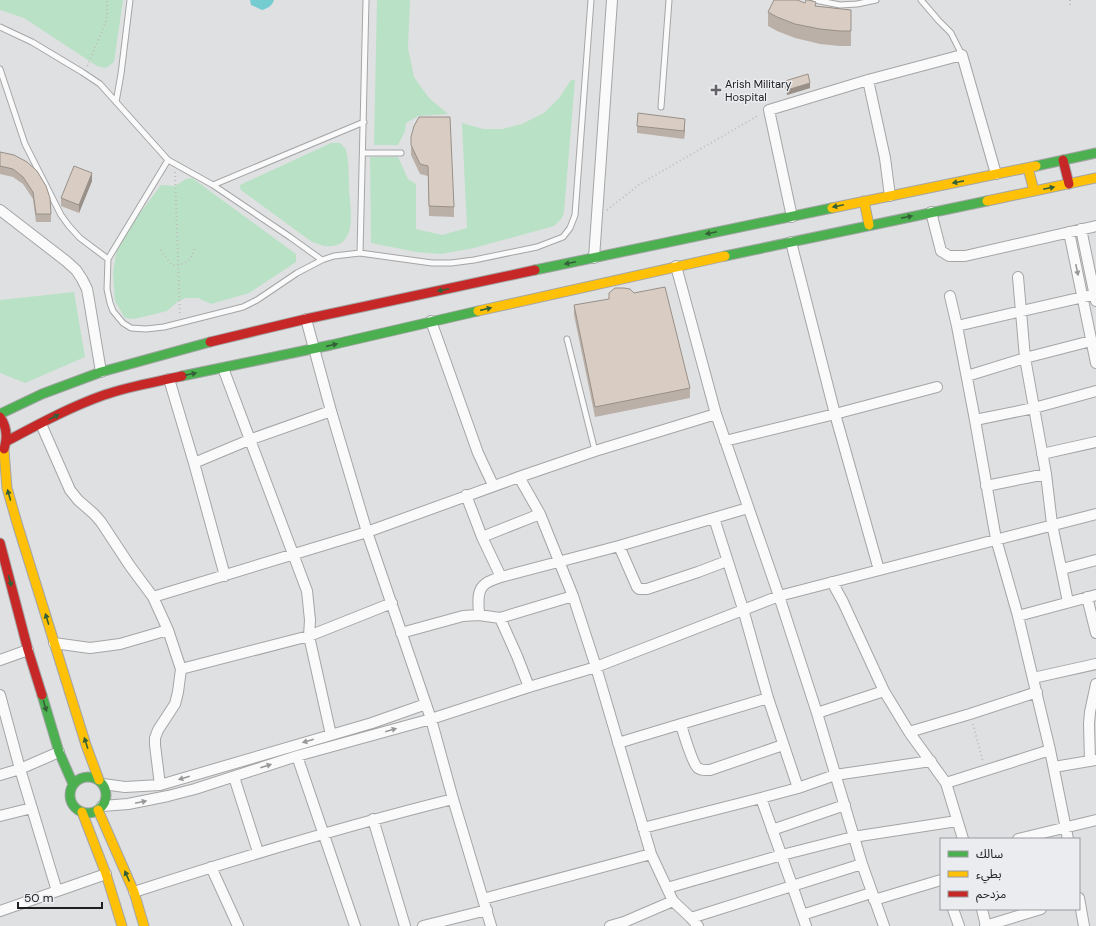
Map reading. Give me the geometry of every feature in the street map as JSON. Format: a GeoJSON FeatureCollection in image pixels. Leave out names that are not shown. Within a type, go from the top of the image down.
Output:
{"type":"FeatureCollection","features":[{"type":"Feature","properties":{"kind":"main road"},"geometry":{"type":"LineString","coordinates":[[0,414],[42,394],[101,372],[198,345],[306,319],[1096,153]]}},
{"type":"Feature","properties":{"kind":"main road"},"geometry":{"type":"LineString","coordinates":[[1063,160],[1069,184]]}},
{"type":"Feature","properties":{"kind":"main road"},"geometry":{"type":"LineString","coordinates":[[1028,168],[1034,191]]}},
{"type":"Feature","properties":{"kind":"main road"},"geometry":{"type":"LineString","coordinates":[[7,442],[76,406],[119,390],[314,349],[552,293],[869,224],[1096,178]]}},
{"type":"Feature","properties":{"kind":"main road"},"geometry":{"type":"LineString","coordinates":[[864,201],[869,224]]}},
{"type":"Feature","properties":{"kind":"main road"},"geometry":{"type":"LineString","coordinates":[[0,417],[4,422],[7,432],[7,442],[2,453],[7,488],[17,524],[54,643],[106,795],[105,801],[100,808],[93,812],[87,813],[77,810],[73,806],[69,795],[73,784],[77,780],[88,777],[94,778],[101,782]]}},
{"type":"Feature","properties":{"kind":"main road"},"geometry":{"type":"LineString","coordinates":[[0,543],[28,650],[59,752],[73,784]]}},
{"type":"Feature","properties":{"kind":"main road"},"geometry":{"type":"LineString","coordinates":[[100,808],[134,892],[144,926]]}},
{"type":"Feature","properties":{"kind":"main road"},"geometry":{"type":"LineString","coordinates":[[82,812],[106,874],[122,926]]}},
{"type":"Feature","properties":{"kind":"street"},"geometry":{"type":"LineString","coordinates":[[594,258],[612,0]]}},
{"type":"Feature","properties":{"kind":"street"},"geometry":{"type":"LineString","coordinates":[[792,216],[769,110],[868,80],[962,55],[996,174]]}},
{"type":"Feature","properties":{"kind":"street"},"geometry":{"type":"LineString","coordinates":[[868,80],[885,158],[890,196]]}},
{"type":"Feature","properties":{"kind":"street"},"geometry":{"type":"LineString","coordinates":[[0,210],[76,270],[82,279],[89,300],[101,372]]}},
{"type":"Feature","properties":{"kind":"street"},"geometry":{"type":"LineString","coordinates":[[931,212],[940,251],[949,256],[965,256],[1096,226]]}},
{"type":"Feature","properties":{"kind":"street"},"geometry":{"type":"LineString","coordinates":[[957,326],[1021,312],[1083,296],[1095,296],[1081,229]]}},
{"type":"Feature","properties":{"kind":"street"},"geometry":{"type":"LineString","coordinates":[[1069,232],[1096,363]]}},
{"type":"Feature","properties":{"kind":"street"},"geometry":{"type":"LineString","coordinates":[[791,242],[835,414],[879,570]]}},
{"type":"Feature","properties":{"kind":"street"},"geometry":{"type":"LineString","coordinates":[[676,266],[716,414],[779,596],[817,713],[853,837],[884,926]]}},
{"type":"Feature","properties":{"kind":"street"},"geometry":{"type":"LineString","coordinates":[[1018,277],[1025,358],[1046,474],[1052,524],[1068,602]]}},
{"type":"Feature","properties":{"kind":"street"},"geometry":{"type":"LineString","coordinates":[[950,296],[976,420],[996,539],[1018,616],[1037,692],[1068,838]]}},
{"type":"Feature","properties":{"kind":"street"},"geometry":{"type":"LineString","coordinates":[[306,319],[331,412],[367,532],[431,719],[491,926]]}},
{"type":"Feature","properties":{"kind":"street"},"geometry":{"type":"LineString","coordinates":[[431,321],[478,453],[493,486]]}},
{"type":"Feature","properties":{"kind":"street"},"geometry":{"type":"LineString","coordinates":[[967,376],[1025,358],[1091,341]]}},
{"type":"Feature","properties":{"kind":"street"},"geometry":{"type":"LineString","coordinates":[[223,368],[306,591],[310,620],[309,636],[331,735]]}},
{"type":"Feature","properties":{"kind":"street"},"geometry":{"type":"LineString","coordinates":[[169,379],[194,462],[225,576]]}},
{"type":"Feature","properties":{"kind":"street"},"geometry":{"type":"LineString","coordinates":[[725,441],[937,387]]}},
{"type":"Feature","properties":{"kind":"street"},"geometry":{"type":"LineString","coordinates":[[976,420],[1034,408],[1096,391]]}},
{"type":"Feature","properties":{"kind":"street"},"geometry":{"type":"LineString","coordinates":[[194,462],[249,440],[331,412]]}},
{"type":"Feature","properties":{"kind":"street"},"geometry":{"type":"LineString","coordinates":[[153,597],[293,556],[367,532],[519,476],[716,414]]}},
{"type":"Feature","properties":{"kind":"street"},"geometry":{"type":"LineString","coordinates":[[41,424],[70,490],[78,500],[101,522],[130,566],[153,597],[168,630],[181,669],[175,704],[158,730],[155,738],[160,785]]}},
{"type":"Feature","properties":{"kind":"street"},"geometry":{"type":"LineString","coordinates":[[1042,454],[1096,442]]}},
{"type":"Feature","properties":{"kind":"street"},"geometry":{"type":"LineString","coordinates":[[986,486],[1046,474]]}},
{"type":"Feature","properties":{"kind":"street"},"geometry":{"type":"LineString","coordinates":[[519,476],[540,514],[573,596],[596,667],[651,854],[673,901],[695,922],[792,885],[862,864]]}},
{"type":"Feature","properties":{"kind":"street"},"geometry":{"type":"LineString","coordinates":[[466,495],[482,536],[501,577]]}},
{"type":"Feature","properties":{"kind":"street"},"geometry":{"type":"LineString","coordinates":[[478,615],[480,591],[483,586],[501,577],[619,546],[748,508]]}},
{"type":"Feature","properties":{"kind":"street"},"geometry":{"type":"LineString","coordinates":[[100,808],[168,796],[234,777],[297,756],[431,719],[596,667],[779,596],[1096,513]]}},
{"type":"Feature","properties":{"kind":"street"},"geometry":{"type":"LineString","coordinates":[[482,536],[540,514]]}},
{"type":"Feature","properties":{"kind":"street"},"geometry":{"type":"LineString","coordinates":[[714,518],[743,609],[768,698],[798,788]]}},
{"type":"Feature","properties":{"kind":"street"},"geometry":{"type":"LineString","coordinates":[[619,546],[639,589],[647,589],[727,561]]}},
{"type":"Feature","properties":{"kind":"street"},"geometry":{"type":"LineString","coordinates":[[1062,569],[1096,560]]}},
{"type":"Feature","properties":{"kind":"street"},"geometry":{"type":"LineString","coordinates":[[832,582],[843,602],[884,691],[909,732],[946,783],[963,838]]}},
{"type":"Feature","properties":{"kind":"street"},"geometry":{"type":"LineString","coordinates":[[401,632],[464,616],[478,615],[500,618],[573,596]]}},
{"type":"Feature","properties":{"kind":"street"},"geometry":{"type":"LineString","coordinates":[[1018,616],[1091,596],[1096,633]]}},
{"type":"Feature","properties":{"kind":"street"},"geometry":{"type":"LineString","coordinates":[[181,669],[309,636],[392,603]]}},
{"type":"Feature","properties":{"kind":"street"},"geometry":{"type":"LineString","coordinates":[[500,618],[529,687]]}},
{"type":"Feature","properties":{"kind":"street"},"geometry":{"type":"LineString","coordinates":[[54,643],[90,648],[120,644],[168,630]]}},
{"type":"Feature","properties":{"kind":"street"},"geometry":{"type":"LineString","coordinates":[[0,660],[28,650]]}},
{"type":"Feature","properties":{"kind":"street"},"geometry":{"type":"LineString","coordinates":[[1033,678],[1096,664]]}},
{"type":"Feature","properties":{"kind":"street"},"geometry":{"type":"LineString","coordinates":[[1054,767],[1093,760],[1089,724],[1096,684]]}},
{"type":"Feature","properties":{"kind":"street"},"geometry":{"type":"LineString","coordinates":[[817,713],[884,691]]}},
{"type":"Feature","properties":{"kind":"street"},"geometry":{"type":"LineString","coordinates":[[909,732],[1037,692]]}},
{"type":"Feature","properties":{"kind":"street"},"geometry":{"type":"LineString","coordinates":[[0,695],[20,769],[57,891]]}},
{"type":"Feature","properties":{"kind":"street"},"geometry":{"type":"LineString","coordinates":[[618,743],[768,698]]}},
{"type":"Feature","properties":{"kind":"street"},"geometry":{"type":"LineString","coordinates":[[101,782],[125,787],[160,785],[372,723],[426,704]]}},
{"type":"Feature","properties":{"kind":"street"},"geometry":{"type":"LineString","coordinates":[[681,724],[695,765],[702,770],[710,770],[783,745]]}},
{"type":"Feature","properties":{"kind":"street"},"geometry":{"type":"LineString","coordinates":[[946,783],[1050,750]]}},
{"type":"Feature","properties":{"kind":"street"},"geometry":{"type":"LineString","coordinates":[[0,775],[20,769],[59,752]]}},
{"type":"Feature","properties":{"kind":"street"},"geometry":{"type":"LineString","coordinates":[[297,756],[355,926]]}},
{"type":"Feature","properties":{"kind":"street"},"geometry":{"type":"LineString","coordinates":[[643,828],[798,788],[835,776],[931,761]]}},
{"type":"Feature","properties":{"kind":"street"},"geometry":{"type":"LineString","coordinates":[[234,777],[258,852]]}},
{"type":"Feature","properties":{"kind":"street"},"geometry":{"type":"LineString","coordinates":[[760,798],[782,855],[806,926]]}},
{"type":"Feature","properties":{"kind":"street"},"geometry":{"type":"LineString","coordinates":[[134,892],[258,852],[453,799]]}},
{"type":"Feature","properties":{"kind":"street"},"geometry":{"type":"LineString","coordinates":[[772,830],[844,806]]}},
{"type":"Feature","properties":{"kind":"street"},"geometry":{"type":"LineString","coordinates":[[0,816],[32,808]]}},
{"type":"Feature","properties":{"kind":"street"},"geometry":{"type":"LineString","coordinates":[[373,820],[405,926]]}},
{"type":"Feature","properties":{"kind":"street"},"geometry":{"type":"LineString","coordinates":[[1022,838],[1096,820]]}},
{"type":"Feature","properties":{"kind":"street"},"geometry":{"type":"LineString","coordinates":[[667,888],[782,855],[853,837],[957,821]]}},
{"type":"Feature","properties":{"kind":"street"},"geometry":{"type":"LineString","coordinates":[[483,899],[651,854]]}},
{"type":"Feature","properties":{"kind":"street"},"geometry":{"type":"LineString","coordinates":[[211,867],[238,926]]}},
{"type":"Feature","properties":{"kind":"street"},"geometry":{"type":"LineString","coordinates":[[0,911],[106,874]]}},
{"type":"Feature","properties":{"kind":"street"},"geometry":{"type":"LineString","coordinates":[[802,915],[940,880]]}},
{"type":"Feature","properties":{"kind":"street"},"geometry":{"type":"LineString","coordinates":[[610,926],[624,922],[673,901]]}},
{"type":"Feature","properties":{"kind":"street"},"geometry":{"type":"LineString","coordinates":[[1080,904],[1084,926]]}},
{"type":"Feature","properties":{"kind":"street"},"geometry":{"type":"LineString","coordinates":[[423,926],[486,910]]}},
{"type":"Feature","properties":{"kind":"street"},"geometry":{"type":"LineString","coordinates":[[954,910],[959,926]]}},
{"type":"Feature","properties":{"kind":"street"},"geometry":{"type":"LineString","coordinates":[[982,910],[985,926],[1038,910]]}},
{"type":"Feature","properties":{"kind":"lane"},"geometry":{"type":"LineString","coordinates":[[116,102],[130,0]]}},
{"type":"Feature","properties":{"kind":"lane"},"geometry":{"type":"LineString","coordinates":[[360,253],[366,0]]}},
{"type":"Feature","properties":{"kind":"lane"},"geometry":{"type":"LineString","coordinates":[[168,160],[108,259],[107,289],[110,303],[113,311],[123,323],[131,328],[146,330],[164,327],[243,307],[297,273],[322,260],[334,256],[360,253],[432,263],[451,263],[474,260],[537,247],[563,237],[570,228],[575,215],[591,0]]}},
{"type":"Feature","properties":{"kind":"lane"},"geometry":{"type":"LineString","coordinates":[[661,107],[669,0]]}},
{"type":"Feature","properties":{"kind":"lane"},"geometry":{"type":"LineString","coordinates":[[815,0],[840,5],[857,4],[876,0]]}},
{"type":"Feature","properties":{"kind":"lane"},"geometry":{"type":"LineString","coordinates":[[921,0],[951,33],[962,55]]}},
{"type":"Feature","properties":{"kind":"lane"},"geometry":{"type":"LineString","coordinates":[[0,27],[32,42],[100,84],[168,160],[213,185],[322,260]]}},
{"type":"Feature","properties":{"kind":"lane"},"geometry":{"type":"LineString","coordinates":[[0,69],[25,144],[61,215],[80,238],[108,259]]}},
{"type":"Feature","properties":{"kind":"lane"},"geometry":{"type":"LineString","coordinates":[[213,185],[364,122]]}},
{"type":"Feature","properties":{"kind":"lane"},"geometry":{"type":"LineString","coordinates":[[363,153],[401,153]]}},
{"type":"Feature","properties":{"kind":"lane"},"geometry":{"type":"LineString","coordinates":[[567,339],[595,451]]}},
{"type":"Feature","properties":{"kind":"path"},"geometry":{"type":"LineString","coordinates":[[82,72],[89,62],[107,19],[107,0]]}},
{"type":"Feature","properties":{"kind":"path"},"geometry":{"type":"LineString","coordinates":[[1070,0],[1070,5]]}},
{"type":"Feature","properties":{"kind":"path"},"geometry":{"type":"LineString","coordinates":[[596,220],[640,184],[769,110]]}},
{"type":"Feature","properties":{"kind":"path"},"geometry":{"type":"LineString","coordinates":[[174,164],[180,323]]}},
{"type":"Feature","properties":{"kind":"path"},"geometry":{"type":"LineString","coordinates":[[161,250],[172,265],[178,265],[188,261],[195,247]]}},
{"type":"Feature","properties":{"kind":"path"},"geometry":{"type":"LineString","coordinates":[[970,714],[985,771]]}},
{"type":"Feature","properties":{"kind":"green space"},"geometry":{"type":"Polygon","coordinates":[[[0,0],[123,0],[114,62],[106,68],[97,66],[24,18],[0,10],[0,0]]]}},
{"type":"Feature","properties":{"kind":"green space"},"geometry":{"type":"Polygon","coordinates":[[[377,0],[410,0],[408,48],[414,77],[429,98],[448,114],[418,116],[406,123],[405,131],[398,145],[374,145],[377,0]]]}},
{"type":"Feature","properties":{"kind":"green space"},"geometry":{"type":"Polygon","coordinates":[[[571,80],[575,80],[564,212],[562,218],[554,226],[474,248],[441,254],[416,252],[371,243],[370,157],[398,157],[408,179],[416,184],[416,229],[442,235],[467,228],[462,123],[483,129],[502,129],[522,124],[544,113],[559,98],[571,80]]]}},
{"type":"Feature","properties":{"kind":"green space"},"geometry":{"type":"Polygon","coordinates":[[[331,143],[340,143],[346,151],[351,219],[350,228],[343,242],[335,246],[324,246],[312,242],[241,190],[240,185],[331,143]]]}},
{"type":"Feature","properties":{"kind":"green space"},"geometry":{"type":"Polygon","coordinates":[[[192,178],[296,254],[296,262],[249,293],[211,304],[198,298],[186,298],[177,302],[167,311],[134,319],[125,318],[115,301],[113,273],[120,240],[161,185],[175,186],[186,179],[192,178]]]}},
{"type":"Feature","properties":{"kind":"green space"},"geometry":{"type":"Polygon","coordinates":[[[74,292],[85,357],[25,383],[0,373],[0,300],[74,292]]]}},
{"type":"Feature","properties":{"kind":"water"},"geometry":{"type":"Polygon","coordinates":[[[250,0],[274,0],[270,6],[262,10],[251,5],[250,0]]]}},
{"type":"Feature","properties":{"kind":"building"},"geometry":{"type":"Polygon","coordinates":[[[774,0],[797,0],[805,3],[806,0],[808,0],[816,2],[815,6],[851,10],[851,31],[820,29],[795,24],[777,17],[768,12],[774,0]]]}},
{"type":"Feature","properties":{"kind":"building"},"geometry":{"type":"Polygon","coordinates":[[[808,74],[810,83],[787,90],[785,81],[808,74]]]}},
{"type":"Feature","properties":{"kind":"building"},"geometry":{"type":"Polygon","coordinates":[[[638,113],[685,119],[684,131],[637,126],[638,113]]]}},
{"type":"Feature","properties":{"kind":"building"},"geometry":{"type":"Polygon","coordinates":[[[419,117],[450,117],[454,207],[429,206],[428,166],[420,164],[411,145],[411,137],[414,126],[419,117]]]}},
{"type":"Feature","properties":{"kind":"building"},"geometry":{"type":"Polygon","coordinates":[[[0,152],[14,155],[27,162],[37,171],[46,186],[50,198],[51,214],[36,214],[33,192],[23,177],[13,169],[0,166],[0,152]]]}},
{"type":"Feature","properties":{"kind":"building"},"geometry":{"type":"Polygon","coordinates":[[[74,166],[92,173],[79,205],[61,198],[74,166]]]}},
{"type":"Feature","properties":{"kind":"building"},"geometry":{"type":"Polygon","coordinates":[[[665,287],[690,388],[595,407],[574,305],[609,299],[609,293],[615,288],[630,289],[634,293],[665,287]]]}},
{"type":"Feature","properties":{"kind":"traffic: fast"},"geometry":{"type":"LineString","coordinates":[[1036,166],[1096,153]]}},
{"type":"Feature","properties":{"kind":"traffic: fast"},"geometry":{"type":"LineString","coordinates":[[725,256],[987,201]]}},
{"type":"Feature","properties":{"kind":"traffic: fast"},"geometry":{"type":"LineString","coordinates":[[535,270],[832,208]]}},
{"type":"Feature","properties":{"kind":"traffic: fast"},"geometry":{"type":"LineString","coordinates":[[182,376],[331,345],[478,311]]}},
{"type":"Feature","properties":{"kind":"traffic: fast"},"geometry":{"type":"LineString","coordinates":[[0,414],[42,394],[101,372],[210,342]]}},
{"type":"Feature","properties":{"kind":"traffic: fast"},"geometry":{"type":"LineString","coordinates":[[42,695],[59,752],[73,784]]}},
{"type":"Feature","properties":{"kind":"traffic: fast"},"geometry":{"type":"LineString","coordinates":[[92,777],[101,782],[105,788],[106,795],[105,802],[101,808],[92,813],[84,813],[75,808],[71,802],[70,791],[75,782],[81,778],[92,777]]}},
{"type":"Feature","properties":{"kind":"traffic: slow"},"geometry":{"type":"LineString","coordinates":[[832,208],[1036,166]]}},
{"type":"Feature","properties":{"kind":"traffic: slow"},"geometry":{"type":"LineString","coordinates":[[1028,168],[1034,191]]}},
{"type":"Feature","properties":{"kind":"traffic: slow"},"geometry":{"type":"LineString","coordinates":[[987,201],[1096,178]]}},
{"type":"Feature","properties":{"kind":"traffic: slow"},"geometry":{"type":"LineString","coordinates":[[864,201],[869,225]]}},
{"type":"Feature","properties":{"kind":"traffic: slow"},"geometry":{"type":"LineString","coordinates":[[478,311],[725,256]]}},
{"type":"Feature","properties":{"kind":"traffic: slow"},"geometry":{"type":"LineString","coordinates":[[4,451],[7,488],[17,523],[86,745],[99,780]]}},
{"type":"Feature","properties":{"kind":"traffic: slow"},"geometry":{"type":"LineString","coordinates":[[98,810],[134,892],[144,926]]}},
{"type":"Feature","properties":{"kind":"traffic: slow"},"geometry":{"type":"LineString","coordinates":[[82,812],[106,874],[122,926]]}},
{"type":"Feature","properties":{"kind":"traffic: jam"},"geometry":{"type":"LineString","coordinates":[[1063,160],[1069,184]]}},
{"type":"Feature","properties":{"kind":"traffic: jam"},"geometry":{"type":"LineString","coordinates":[[210,342],[306,319],[535,270]]}},
{"type":"Feature","properties":{"kind":"traffic: jam"},"geometry":{"type":"LineString","coordinates":[[7,441],[67,410],[104,395],[182,376]]}},
{"type":"Feature","properties":{"kind":"traffic: jam"},"geometry":{"type":"LineString","coordinates":[[0,417],[6,432],[4,449]]}},
{"type":"Feature","properties":{"kind":"traffic: jam"},"geometry":{"type":"LineString","coordinates":[[0,543],[28,650],[42,695]]}},
{"type":"Feature","properties":{"kind":"place","name":"Arish Military Hospital"},"geometry":{"type":"Point","coordinates":[716,90]}}]}
